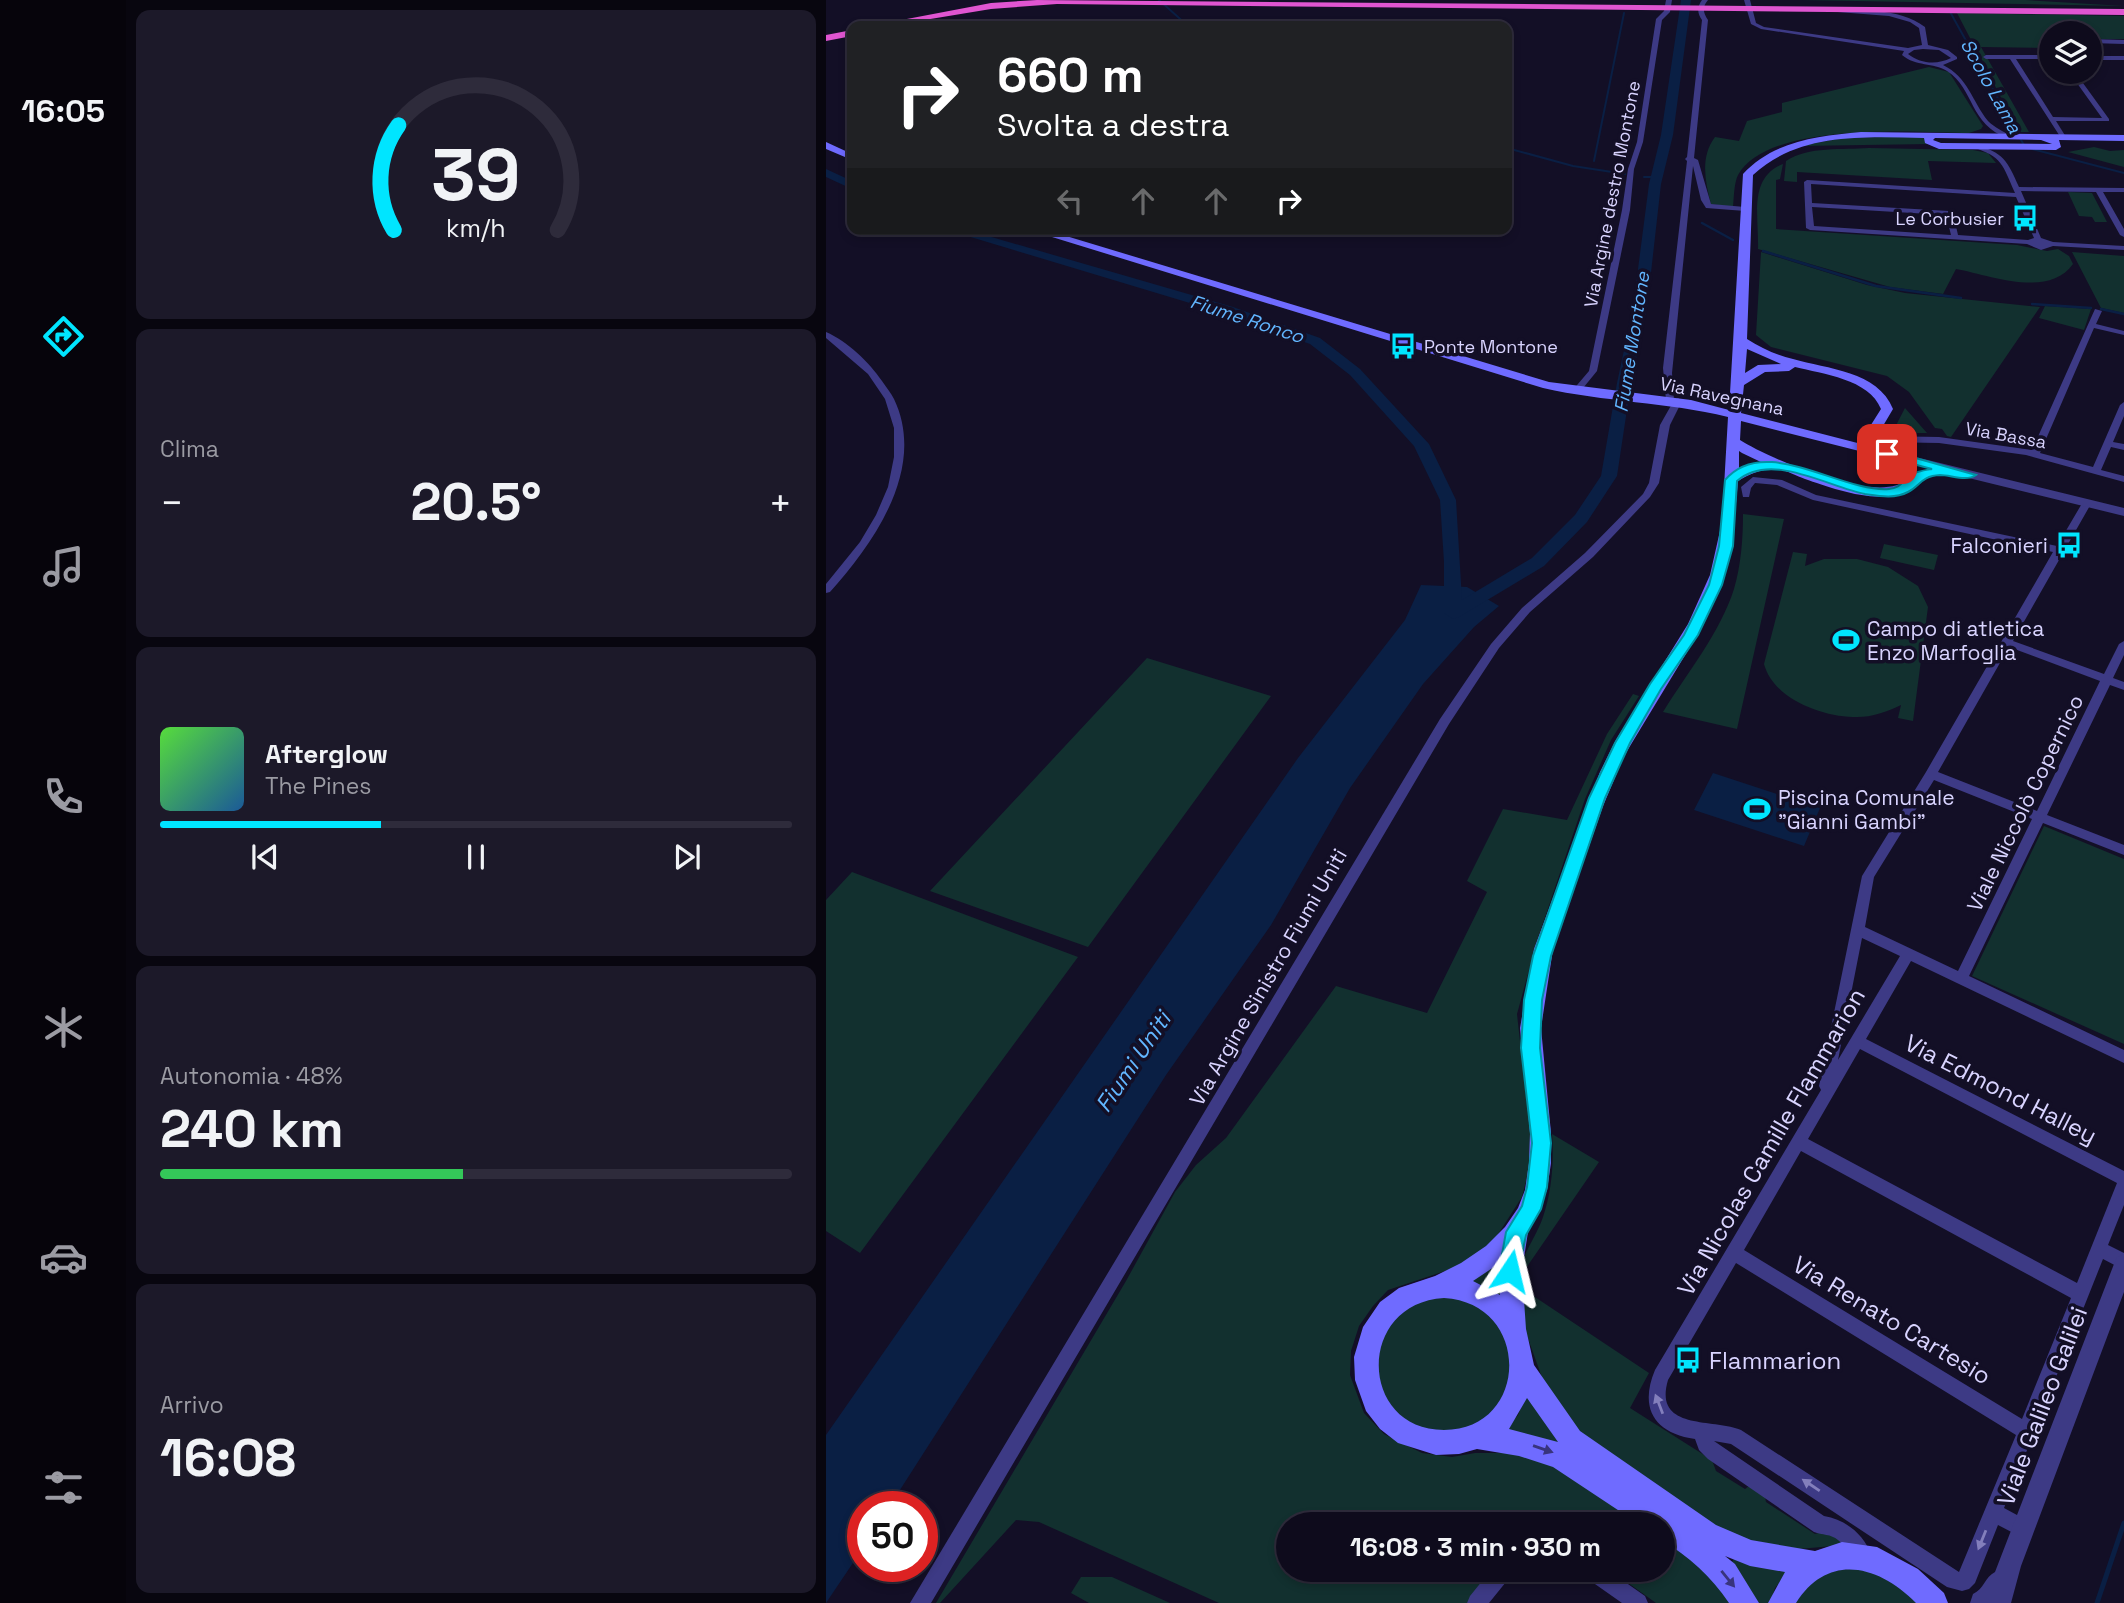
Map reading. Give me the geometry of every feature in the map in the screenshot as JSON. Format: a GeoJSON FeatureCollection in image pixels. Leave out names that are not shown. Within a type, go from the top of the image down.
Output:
{"type":"FeatureCollection","features":[{"type":"Feature","properties":{"kind":"highway"},"geometry":{"type":"LineString","coordinates":[[904,21],[1002,5],[1057,1],[1942,10]]}},
{"type":"Feature","properties":{"kind":"highway"},"geometry":{"type":"LineString","coordinates":[[913,21],[979,9],[1024,5],[1148,2]]}},
{"type":"Feature","properties":{"kind":"highway"},"geometry":{"type":"LineString","coordinates":[[1764,9],[1792,4],[2123,10]]}},
{"type":"Feature","properties":{"kind":"highway"},"geometry":{"type":"LineString","coordinates":[[1792,4],[1961,11],[2098,13],[2123,10]]}},
{"type":"Feature","properties":{"kind":"highway"},"geometry":{"type":"LineString","coordinates":[[1961,11],[2123,10]]}},
{"type":"Feature","properties":{"kind":"highway"},"geometry":{"type":"LineString","coordinates":[[826,37],[847,33]]}},
{"type":"Feature","properties":{"kind":"main road"},"geometry":{"type":"LineString","coordinates":[[1517,1232],[1510,1271],[1514,1328],[1522,1354],[1522,1368],[1518,1389],[1509,1408],[1494,1424],[1476,1436],[1451,1444],[1426,1442],[1402,1433],[1383,1416],[1370,1395],[1366,1370],[1368,1346],[1378,1323],[1394,1305],[1415,1292],[1438,1287],[1468,1273],[1517,1232],[1531,1209],[1537,1187],[1542,1143],[1531,1048],[1533,1000],[1542,956],[1597,798],[1622,743],[1690,635],[1716,585],[1726,546],[1733,457],[1748,174],[1763,159],[1801,145],[1858,136],[1933,135],[2035,148],[2124,139]]}},
{"type":"Feature","properties":{"kind":"main road"},"geometry":{"type":"LineString","coordinates":[[1933,135],[1928,141],[1939,146]]}},
{"type":"Feature","properties":{"kind":"main road"},"geometry":{"type":"LineString","coordinates":[[1747,180],[1779,157],[1812,149],[1939,146],[2008,136],[2124,139]]}},
{"type":"Feature","properties":{"kind":"main road"},"geometry":{"type":"LineString","coordinates":[[2041,137],[2054,139],[2057,142],[2056,147]]}},
{"type":"Feature","properties":{"kind":"main road"},"geometry":{"type":"LineString","coordinates":[[826,145],[847,155]]}},
{"type":"Feature","properties":{"kind":"main road","name":"Via Ravegnana"},"geometry":{"type":"LineString","coordinates":[[1051,235],[1495,370],[1576,391],[1671,400],[1887,454]]}},
{"type":"Feature","properties":{"kind":"main road"},"geometry":{"type":"LineString","coordinates":[[1733,457],[1877,493],[1899,491],[1909,487],[1915,478],[1907,466],[1887,454],[1877,442],[1887,409],[1877,390],[1855,380],[1763,353],[1741,340]]}},
{"type":"Feature","properties":{"kind":"main road"},"geometry":{"type":"LineString","coordinates":[[1740,359],[1763,353]]}},
{"type":"Feature","properties":{"kind":"main road"},"geometry":{"type":"LineString","coordinates":[[1740,359],[1762,368],[1807,368]]}},
{"type":"Feature","properties":{"kind":"main road"},"geometry":{"type":"LineString","coordinates":[[1738,383],[1762,368]]}},
{"type":"Feature","properties":{"kind":"main road"},"geometry":{"type":"LineString","coordinates":[[1840,442],[1878,435]]}},
{"type":"Feature","properties":{"kind":"main road"},"geometry":{"type":"LineString","coordinates":[[1733,442],[1776,466]]}},
{"type":"Feature","properties":{"kind":"main road"},"geometry":{"type":"LineString","coordinates":[[1733,457],[1755,456]]}},
{"type":"Feature","properties":{"kind":"main road"},"geometry":{"type":"LineString","coordinates":[[1731,480],[1746,470],[1776,466]]}},
{"type":"Feature","properties":{"kind":"main road"},"geometry":{"type":"LineString","coordinates":[[1438,1287],[1460,1288],[1482,1295],[1500,1309],[1514,1328]]}},
{"type":"Feature","properties":{"kind":"main road"},"geometry":{"type":"LineString","coordinates":[[1522,1368],[1571,1440],[1707,1534],[1749,1552],[1814,1564]]}},
{"type":"Feature","properties":{"kind":"main road"},"geometry":{"type":"LineString","coordinates":[[1476,1436],[1520,1443],[1559,1456],[1697,1547],[1725,1574],[1745,1603]]}},
{"type":"Feature","properties":{"kind":"main road"},"geometry":{"type":"LineString","coordinates":[[1782,1603],[1797,1578],[1814,1564],[1837,1556],[1863,1556],[1884,1562],[1904,1574],[1934,1603]]}},
{"type":"Feature","properties":{"kind":"street","name":"Via Argine destro Montone"},"geometry":{"type":"LineString","coordinates":[[1576,391],[1593,371],[1626,210],[1631,169],[1640,142],[1659,19],[1667,12],[1669,0]]}},
{"type":"Feature","properties":{"kind":"street"},"geometry":{"type":"LineString","coordinates":[[1671,400],[1666,387],[1666,370],[1670,355],[1688,159],[1705,20],[1701,5],[1705,0]]}},
{"type":"Feature","properties":{"kind":"street"},"geometry":{"type":"LineString","coordinates":[[1747,0],[1754,24],[1763,28],[1905,52],[1925,47],[1951,53],[1955,58],[1950,66]]}},
{"type":"Feature","properties":{"kind":"street"},"geometry":{"type":"LineString","coordinates":[[1803,10],[1905,18],[1922,27],[1925,47]]}},
{"type":"Feature","properties":{"kind":"street"},"geometry":{"type":"LineString","coordinates":[[2102,41],[2124,42]]}},
{"type":"Feature","properties":{"kind":"street"},"geometry":{"type":"LineString","coordinates":[[1905,52],[1916,62],[1950,66],[1989,128],[2008,136]]}},
{"type":"Feature","properties":{"kind":"street"},"geometry":{"type":"LineString","coordinates":[[1986,57],[2039,57]]}},
{"type":"Feature","properties":{"kind":"street"},"geometry":{"type":"LineString","coordinates":[[2012,57],[2063,137]]}},
{"type":"Feature","properties":{"kind":"street"},"geometry":{"type":"LineString","coordinates":[[2102,57],[2124,58]]}},
{"type":"Feature","properties":{"kind":"street"},"geometry":{"type":"LineString","coordinates":[[2052,119],[2106,120],[2080,84]]}},
{"type":"Feature","properties":{"kind":"street"},"geometry":{"type":"LineString","coordinates":[[1989,128],[1974,141],[2005,162],[2038,239]]}},
{"type":"Feature","properties":{"kind":"street"},"geometry":{"type":"LineString","coordinates":[[2005,162],[2007,152],[2019,147]]}},
{"type":"Feature","properties":{"kind":"street"},"geometry":{"type":"LineString","coordinates":[[1688,159],[1695,160],[1709,206],[1745,209]]}},
{"type":"Feature","properties":{"kind":"street"},"geometry":{"type":"LineString","coordinates":[[2124,190],[2019,192],[1807,182],[1810,228],[2029,242],[2038,239],[2052,244],[2124,248]]}},
{"type":"Feature","properties":{"kind":"street"},"geometry":{"type":"LineString","coordinates":[[2098,190],[2124,234]]}},
{"type":"Feature","properties":{"kind":"street"},"geometry":{"type":"LineString","coordinates":[[1809,205],[1949,213],[1955,238]]}},
{"type":"Feature","properties":{"kind":"street"},"geometry":{"type":"LineString","coordinates":[[2029,242],[2041,248],[2052,244]]}},
{"type":"Feature","properties":{"kind":"street"},"geometry":{"type":"LineString","coordinates":[[2035,453],[2098,311]]}},
{"type":"Feature","properties":{"kind":"street"},"geometry":{"type":"LineString","coordinates":[[2091,325],[2124,333]]}},
{"type":"Feature","properties":{"kind":"street"},"geometry":{"type":"LineString","coordinates":[[826,334],[872,373],[895,412],[900,436],[899,462],[891,493],[874,529],[850,567],[826,590]]}},
{"type":"Feature","properties":{"kind":"street","name":"Via Argine Sinistro Fiumi Uniti"},"geometry":{"type":"LineString","coordinates":[[920,1603],[1444,722],[1495,646],[1526,610],[1589,555],[1647,495],[1654,483],[1671,400]]}},
{"type":"Feature","properties":{"kind":"street"},"geometry":{"type":"LineString","coordinates":[[2096,471],[2124,405]]}},
{"type":"Feature","properties":{"kind":"street","name":"Via Bassa"},"geometry":{"type":"LineString","coordinates":[[1878,435],[2035,453],[2124,479]]}},
{"type":"Feature","properties":{"kind":"street"},"geometry":{"type":"LineString","coordinates":[[2108,443],[2124,447]]}},
{"type":"Feature","properties":{"kind":"street","name":"Via Ravegnana"},"geometry":{"type":"LineString","coordinates":[[1887,454],[2124,512]]}},
{"type":"Feature","properties":{"kind":"street"},"geometry":{"type":"LineString","coordinates":[[1915,478],[1939,471],[1969,475]]}},
{"type":"Feature","properties":{"kind":"street"},"geometry":{"type":"LineString","coordinates":[[1745,495],[1746,487],[1753,481],[1779,482],[1813,497],[2060,550]]}},
{"type":"Feature","properties":{"kind":"street"},"geometry":{"type":"LineString","coordinates":[[1824,1096],[1868,876],[1931,774],[2087,502]]}},
{"type":"Feature","properties":{"kind":"street"},"geometry":{"type":"LineString","coordinates":[[2005,642],[2124,686]]}},
{"type":"Feature","properties":{"kind":"street","name":"Viale Niccolò Copernico"},"geometry":{"type":"LineString","coordinates":[[1961,978],[2124,644]]}},
{"type":"Feature","properties":{"kind":"street"},"geometry":{"type":"LineString","coordinates":[[1931,774],[2124,850]]}},
{"type":"Feature","properties":{"kind":"street"},"geometry":{"type":"LineString","coordinates":[[1857,929],[2124,1057]]}},
{"type":"Feature","properties":{"kind":"street","name":"Via Nicolas Camille Flammarion"},"geometry":{"type":"LineString","coordinates":[[1909,953],[1673,1354],[1654,1392],[1657,1407],[1670,1423],[1685,1429],[1722,1431],[1735,1436],[1954,1580],[1962,1582],[1968,1576],[1993,1512]]}},
{"type":"Feature","properties":{"kind":"street","name":"Via Edmond Halley"},"geometry":{"type":"LineString","coordinates":[[1857,1041],[2124,1179]]}},
{"type":"Feature","properties":{"kind":"street"},"geometry":{"type":"LineString","coordinates":[[1798,1141],[2080,1294]]}},
{"type":"Feature","properties":{"kind":"street"},"geometry":{"type":"LineString","coordinates":[[2023,1529],[1993,1512],[2124,1185]]}},
{"type":"Feature","properties":{"kind":"street"},"geometry":{"type":"LineString","coordinates":[[2099,1248],[2124,1263]]}},
{"type":"Feature","properties":{"kind":"street","name":"Via Renato Cartesio"},"geometry":{"type":"LineString","coordinates":[[1733,1252],[2026,1431]]}},
{"type":"Feature","properties":{"kind":"street","name":"Viale Galileo Galilei"},"geometry":{"type":"LineString","coordinates":[[2009,1566],[2124,1263]]}},
{"type":"Feature","properties":{"kind":"street"},"geometry":{"type":"LineString","coordinates":[[1701,1430],[1705,1444],[1714,1453],[1821,1525],[1833,1525],[1847,1533],[1863,1556]]}},
{"type":"Feature","properties":{"kind":"street"},"geometry":{"type":"LineString","coordinates":[[1833,1525],[1839,1504]]}},
{"type":"Feature","properties":{"kind":"street"},"geometry":{"type":"LineString","coordinates":[[1886,1536],[1898,1552],[1904,1574]]}},
{"type":"Feature","properties":{"kind":"street"},"geometry":{"type":"LineString","coordinates":[[1982,1603],[1990,1599],[2009,1566]]}},
{"type":"Feature","properties":{"kind":"street"},"geometry":{"type":"LineString","coordinates":[[1999,1603],[2009,1566]]}},
{"type":"Feature","properties":{"kind":"street"},"geometry":{"type":"LineString","coordinates":[[1477,1603],[1494,1582]]}},
{"type":"Feature","properties":{"kind":"street"},"geometry":{"type":"LineString","coordinates":[[1609,1582],[1638,1603]]}},
{"type":"Feature","properties":{"kind":"green space"},"geometry":{"type":"Polygon","coordinates":[[[1801,0],[2025,0],[2124,6],[1801,0]]]}},
{"type":"Feature","properties":{"kind":"green space"},"geometry":{"type":"Polygon","coordinates":[[[1957,13],[2124,16],[2124,39],[2102,39],[2102,21],[2039,21],[2039,48],[1981,47],[2029,132],[2019,132],[1957,13]]]}},
{"type":"Feature","properties":{"kind":"green space"},"geometry":{"type":"Polygon","coordinates":[[[1929,67],[1949,72],[1983,126],[1981,129],[1969,133],[1845,133],[1779,146],[1754,158],[1738,175],[1733,207],[1711,204],[1706,161],[1715,137],[1739,141],[1747,121],[1782,112],[1782,103],[1929,67]]]}},
{"type":"Feature","properties":{"kind":"green space"},"geometry":{"type":"Polygon","coordinates":[[[1927,136],[1925,141],[1930,144],[1799,146],[1844,138],[1927,136]]]}},
{"type":"Feature","properties":{"kind":"green space"},"geometry":{"type":"Polygon","coordinates":[[[2094,147],[2110,151],[2124,150],[2124,167],[2068,152],[2094,147]]]}},
{"type":"Feature","properties":{"kind":"green space"},"geometry":{"type":"Polygon","coordinates":[[[1869,148],[1973,150],[1988,153],[1996,163],[1928,161],[1932,180],[1797,172],[1797,182],[1784,181],[1786,161],[1795,156],[1815,151],[1869,148]]]}},
{"type":"Feature","properties":{"kind":"green space"},"geometry":{"type":"Polygon","coordinates":[[[1783,164],[1780,179],[1776,180],[1776,229],[2017,245],[2047,251],[2058,249],[2069,256],[2073,264],[2062,275],[2034,283],[1956,269],[1943,294],[1890,287],[1758,249],[1757,211],[1760,188],[1772,170],[1783,164]]]}},
{"type":"Feature","properties":{"kind":"green space"},"geometry":{"type":"Polygon","coordinates":[[[2068,192],[2092,193],[2107,222],[2095,222],[2092,217],[2079,216],[2068,192]]]}},
{"type":"Feature","properties":{"kind":"green space"},"geometry":{"type":"Polygon","coordinates":[[[1761,252],[1867,285],[1905,293],[2040,307],[1951,437],[1942,429],[1935,428],[1909,392],[1887,376],[1771,347],[1756,335],[1761,252]]]}},
{"type":"Feature","properties":{"kind":"green space"},"geometry":{"type":"Polygon","coordinates":[[[2072,252],[2124,256],[2124,313],[2101,308],[2072,252]]]}},
{"type":"Feature","properties":{"kind":"green space"},"geometry":{"type":"Polygon","coordinates":[[[2045,306],[2091,309],[2084,330],[2039,318],[2045,306]]]}},
{"type":"Feature","properties":{"kind":"green space"},"geometry":{"type":"Polygon","coordinates":[[[1905,408],[1927,433],[1892,433],[1905,408]]]}},
{"type":"Feature","properties":{"kind":"green space"},"geometry":{"type":"Polygon","coordinates":[[[1743,514],[1784,519],[1737,729],[1663,712],[1712,637],[1728,605],[1740,561],[1743,514]]]}},
{"type":"Feature","properties":{"kind":"green space"},"geometry":{"type":"Polygon","coordinates":[[[1884,544],[1938,555],[1934,570],[1880,558],[1884,544]]]}},
{"type":"Feature","properties":{"kind":"green space"},"geometry":{"type":"Polygon","coordinates":[[[1793,552],[1807,554],[1805,566],[1824,559],[1857,559],[1888,567],[1918,586],[1928,607],[1913,721],[1898,718],[1901,705],[1866,717],[1840,716],[1813,709],[1787,695],[1769,676],[1764,664],[1793,552]]]}},
{"type":"Feature","properties":{"kind":"green space"},"geometry":{"type":"Polygon","coordinates":[[[1147,658],[1271,696],[1088,947],[930,891],[1147,658]]]}},
{"type":"Feature","properties":{"kind":"green space"},"geometry":{"type":"Polygon","coordinates":[[[1633,694],[1639,696],[1611,740],[1585,799],[1537,941],[1517,1014],[1531,1141],[1529,1169],[1522,1197],[1495,1239],[1474,1257],[1451,1269],[1388,1290],[1359,1326],[1351,1351],[1350,1375],[1364,1413],[1384,1434],[1422,1453],[1452,1457],[1475,1453],[1509,1453],[1554,1463],[1579,1475],[1633,1512],[1276,1512],[1276,1582],[1483,1582],[1467,1603],[1219,1603],[1039,1522],[1016,1520],[940,1603],[936,1603],[1126,1281],[1175,1192],[1196,1165],[1226,1138],[1336,986],[1427,1013],[1487,892],[1467,881],[1503,809],[1567,820],[1607,734],[1633,694]]]}},
{"type":"Feature","properties":{"kind":"green space"},"geometry":{"type":"Polygon","coordinates":[[[2044,826],[2124,859],[2124,1044],[1972,976],[2044,826]]]}},
{"type":"Feature","properties":{"kind":"green space"},"geometry":{"type":"Polygon","coordinates":[[[852,872],[1078,957],[860,1253],[826,1231],[826,900],[852,872]]]}},
{"type":"Feature","properties":{"kind":"green space"},"geometry":{"type":"Polygon","coordinates":[[[1552,1134],[1599,1162],[1524,1271],[1520,1268],[1522,1261],[1546,1207],[1552,1165],[1552,1134]]]}},
{"type":"Feature","properties":{"kind":"green space"},"geometry":{"type":"Polygon","coordinates":[[[1505,1253],[1505,1303],[1465,1281],[1505,1253]]]}},
{"type":"Feature","properties":{"kind":"green space"},"geometry":{"type":"Polygon","coordinates":[[[1520,1287],[1649,1373],[1630,1408],[1712,1460],[1716,1471],[1745,1489],[1752,1484],[1764,1492],[1766,1502],[1815,1534],[1825,1531],[1844,1540],[1844,1545],[1799,1549],[1733,1537],[1588,1446],[1550,1400],[1520,1316],[1520,1287]]]}},
{"type":"Feature","properties":{"kind":"green space"},"geometry":{"type":"Polygon","coordinates":[[[1443,1297],[1469,1303],[1491,1317],[1505,1339],[1511,1365],[1505,1391],[1491,1413],[1469,1427],[1443,1433],[1417,1427],[1395,1413],[1381,1391],[1375,1365],[1381,1339],[1395,1317],[1417,1303],[1443,1297]]]}},
{"type":"Feature","properties":{"kind":"green space"},"geometry":{"type":"Polygon","coordinates":[[[1526,1395],[1560,1444],[1504,1431],[1518,1415],[1526,1395]]]}},
{"type":"Feature","properties":{"kind":"green space"},"geometry":{"type":"Polygon","coordinates":[[[1675,1544],[1735,1603],[1656,1603],[1627,1582],[1675,1582],[1675,1544]]]}},
{"type":"Feature","properties":{"kind":"green space"},"geometry":{"type":"Polygon","coordinates":[[[1734,1559],[1790,1570],[1775,1588],[1770,1603],[1755,1603],[1730,1565],[1734,1559]]]}},
{"type":"Feature","properties":{"kind":"green space"},"geometry":{"type":"Polygon","coordinates":[[[1867,1566],[1922,1603],[1794,1603],[1820,1573],[1867,1566]]]}},
{"type":"Feature","properties":{"kind":"green space"},"geometry":{"type":"Polygon","coordinates":[[[1081,1577],[1112,1577],[1170,1603],[1089,1603],[1071,1593],[1081,1577]]]}},
{"type":"Feature","properties":{"kind":"water","name":"Fiumi Uniti"},"geometry":{"type":"Polygon","coordinates":[[[1421,585],[1467,587],[1499,606],[1474,627],[1423,684],[1350,788],[1271,925],[1166,1075],[899,1491],[847,1491],[847,1572],[826,1603],[826,1435],[1298,758],[1405,620],[1421,585]]]}},
{"type":"Feature","properties":{"kind":"water","name":"Piscina Comunale \"Gianni Gambi\""},"geometry":{"type":"Polygon","coordinates":[[[1713,773],[1820,808],[1804,846],[1694,810],[1713,773]]]}},
{"type":"Feature","properties":{"kind":"waterway"},"geometry":{"type":"LineString","coordinates":[[1159,0],[1182,21]]}},
{"type":"Feature","properties":{"kind":"waterway","name":"Fiume Montone"},"geometry":{"type":"LineString","coordinates":[[1458,610],[1538,562],[1581,518],[1609,476],[1624,383],[1640,308],[1655,184],[1667,135],[1686,0]]}},
{"type":"Feature","properties":{"kind":"waterway","name":"Scolo Lama"},"geometry":{"type":"LineString","coordinates":[[1949,10],[2025,147]]}},
{"type":"Feature","properties":{"kind":"waterway"},"geometry":{"type":"LineString","coordinates":[[1594,161],[1624,13]]}},
{"type":"Feature","properties":{"kind":"waterway"},"geometry":{"type":"LineString","coordinates":[[1512,149],[1573,166],[1625,174]]}},
{"type":"Feature","properties":{"kind":"waterway","name":"Scolo Lama"},"geometry":{"type":"LineString","coordinates":[[2032,149],[2124,173]]}},
{"type":"Feature","properties":{"kind":"waterway","name":"Fiume Ronco"},"geometry":{"type":"LineString","coordinates":[[826,173],[847,183]]}},
{"type":"Feature","properties":{"kind":"waterway"},"geometry":{"type":"LineString","coordinates":[[1644,177],[1656,177]]}},
{"type":"Feature","properties":{"kind":"waterway"},"geometry":{"type":"LineString","coordinates":[[1702,223],[1733,240]]}},
{"type":"Feature","properties":{"kind":"waterway","name":"Fiume Ronco"},"geometry":{"type":"LineString","coordinates":[[971,235],[1228,310],[1315,341],[1355,372],[1421,444],[1448,500],[1453,562],[1453,613]]}},
{"type":"Feature","properties":{"kind":"waterway"},"geometry":{"type":"LineString","coordinates":[[1763,251],[1876,286],[1961,298]]}},
{"type":"Feature","properties":{"kind":"waterway"},"geometry":{"type":"LineString","coordinates":[[2032,304],[2091,308]]}},
{"type":"Feature","properties":{"kind":"waterway"},"geometry":{"type":"LineString","coordinates":[[2101,309],[2124,314]]}},
{"type":"Feature","properties":{"kind":"waterway","name":"Scolo Lama"},"geometry":{"type":"LineString","coordinates":[[2097,1603],[2124,1523]]}},
{"type":"Feature","properties":{"kind":"place","name":"Le Corbusier"},"geometry":{"type":"Point","coordinates":[2025,218]}},
{"type":"Feature","properties":{"kind":"place","name":"Ponte Montone"},"geometry":{"type":"Point","coordinates":[1403,346]}},
{"type":"Feature","properties":{"kind":"place","name":"Falconieri"},"geometry":{"type":"Point","coordinates":[2069,545]}},
{"type":"Feature","properties":{"kind":"place","name":"Campo di atletica Enzo Marfoglia"},"geometry":{"type":"Point","coordinates":[1846,640]}},
{"type":"Feature","properties":{"kind":"place","name":"Piscina Comunale \"Gianni Gambi\""},"geometry":{"type":"Point","coordinates":[1757,809]}},
{"type":"Feature","properties":{"kind":"place","name":"Flammarion"},"geometry":{"type":"Point","coordinates":[1688,1360]}},
{"type":"Feature","properties":{"kind":"route"},"geometry":{"type":"LineString","coordinates":[[1510,1271],[1517,1232],[1531,1209],[1537,1187],[1542,1143],[1531,1048],[1533,1000],[1542,956],[1597,798],[1622,743],[1705,610],[1716,585],[1726,546],[1731,480],[1746,470],[1783,466],[1864,490],[1888,493],[1909,487],[1915,478],[1939,471],[1969,475],[1887,454]]}}]}
